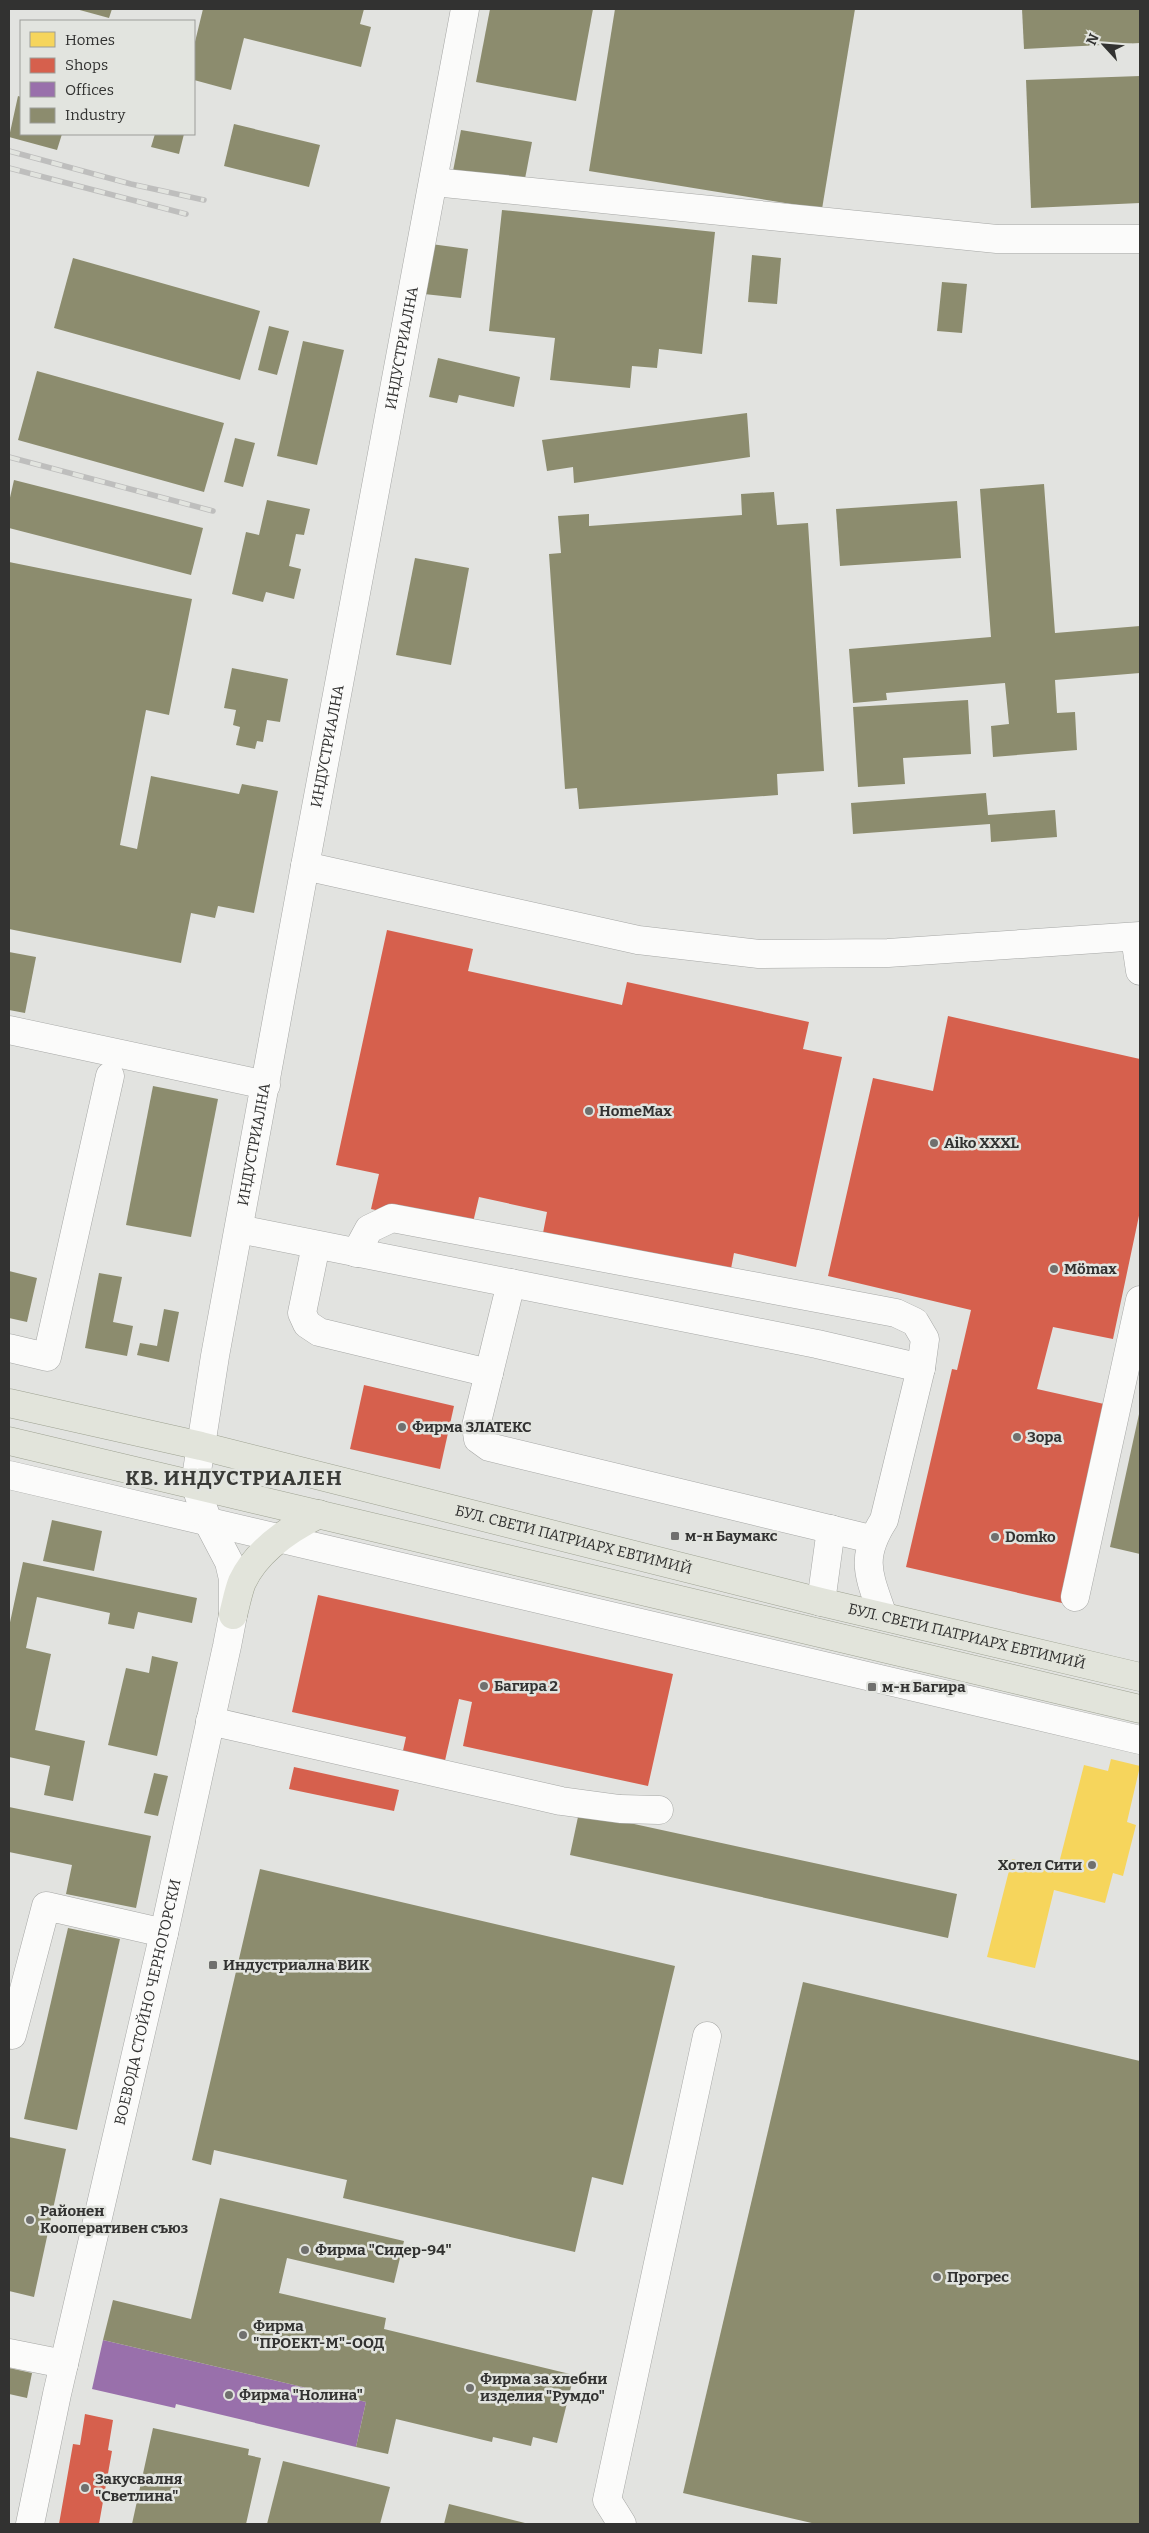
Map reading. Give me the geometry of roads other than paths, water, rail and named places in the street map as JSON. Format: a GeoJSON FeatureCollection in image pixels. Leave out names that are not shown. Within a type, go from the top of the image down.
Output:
{"type":"FeatureCollection","features":[{"type":"Feature","properties":{"kind":"main road","name":"БУЛ. СВЕТИ ПАТРИАРХ ЕВТИМИЙ"},"geometry":{"type":"LineString","coordinates":[[9,1403],[201,1446],[821,1602],[1140,1677]]}},
{"type":"Feature","properties":{"kind":"main road","name":"БУЛ. СВЕТИ ПАТРИАРХ ЕВТИМИЙ"},"geometry":{"type":"LineString","coordinates":[[9,1441],[1140,1709]]}},
{"type":"Feature","properties":{"kind":"main road"},"geometry":{"type":"LineString","coordinates":[[233,1615],[242,1582],[253,1564],[280,1538],[319,1514]]}},
{"type":"Feature","properties":{"kind":"street","name":"ИНДУСТРИАЛНА"},"geometry":{"type":"LineString","coordinates":[[194,1484],[305,866],[466,9]]}},
{"type":"Feature","properties":{"kind":"street"},"geometry":{"type":"LineString","coordinates":[[434,182],[997,239],[1140,239]]}},
{"type":"Feature","properties":{"kind":"street"},"geometry":{"type":"LineString","coordinates":[[305,866],[638,940],[759,954],[888,953],[1138,937],[1140,971]]}},
{"type":"Feature","properties":{"kind":"street"},"geometry":{"type":"LineString","coordinates":[[9,1030],[266,1085]]}},
{"type":"Feature","properties":{"kind":"street"},"geometry":{"type":"LineString","coordinates":[[9,1348],[47,1357],[110,1076]]}},
{"type":"Feature","properties":{"kind":"street"},"geometry":{"type":"LineString","coordinates":[[356,1253],[369,1229],[392,1218],[896,1313],[915,1322],[925,1339],[921,1368],[884,1520],[871,1539],[867,1570],[883,1616]]}},
{"type":"Feature","properties":{"kind":"street"},"geometry":{"type":"LineString","coordinates":[[239,1229],[817,1344],[921,1368]]}},
{"type":"Feature","properties":{"kind":"street"},"geometry":{"type":"LineString","coordinates":[[316,1245],[302,1313],[307,1324],[319,1332],[489,1373]]}},
{"type":"Feature","properties":{"kind":"street"},"geometry":{"type":"LineString","coordinates":[[511,1283],[476,1426],[478,1439],[489,1447],[871,1539]]}},
{"type":"Feature","properties":{"kind":"street"},"geometry":{"type":"LineString","coordinates":[[1075,1597],[1140,1300]]}},
{"type":"Feature","properties":{"kind":"street"},"geometry":{"type":"LineString","coordinates":[[9,1475],[1140,1740]]}},
{"type":"Feature","properties":{"kind":"street","name":"ВОЕВОДА СТОЙНО ЧЕРНОГОРСКИ"},"geometry":{"type":"LineString","coordinates":[[30,2524],[64,2364],[164,1933],[233,1615],[233,1579],[229,1562],[208,1522],[194,1484]]}},
{"type":"Feature","properties":{"kind":"street"},"geometry":{"type":"LineString","coordinates":[[821,1602],[832,1529]]}},
{"type":"Feature","properties":{"kind":"street"},"geometry":{"type":"LineString","coordinates":[[210,1721],[374,1750],[561,1801],[620,1809],[659,1810]]}},
{"type":"Feature","properties":{"kind":"street"},"geometry":{"type":"LineString","coordinates":[[12,2034],[46,1906],[164,1933]]}},
{"type":"Feature","properties":{"kind":"street"},"geometry":{"type":"LineString","coordinates":[[622,2524],[607,2500],[707,2036]]}},
{"type":"Feature","properties":{"kind":"street"},"geometry":{"type":"LineString","coordinates":[[9,2352],[64,2364]]}},
{"type":"Feature","properties":{"kind":"railway"},"geometry":{"type":"LineString","coordinates":[[9,151],[131,184],[204,200]]}},
{"type":"Feature","properties":{"kind":"railway"},"geometry":{"type":"LineString","coordinates":[[9,168],[186,214]]}},
{"type":"Feature","properties":{"kind":"railway"},"geometry":{"type":"LineString","coordinates":[[9,457],[213,511]]}},
{"type":"Feature","properties":{"kind":"place","name":"HomeMax"},"geometry":{"type":"Point","coordinates":[589,1111]}},
{"type":"Feature","properties":{"kind":"place","name":"Aiko XXXL"},"geometry":{"type":"Point","coordinates":[934,1143]}},
{"type":"Feature","properties":{"kind":"place","name":"Mömax"},"geometry":{"type":"Point","coordinates":[1054,1269]}},
{"type":"Feature","properties":{"kind":"place","name":"Фирма ЗЛАТЕКС"},"geometry":{"type":"Point","coordinates":[402,1427]}},
{"type":"Feature","properties":{"kind":"place","name":"Зора"},"geometry":{"type":"Point","coordinates":[1017,1437]}},
{"type":"Feature","properties":{"kind":"place","name":"м-н Баумакс"},"geometry":{"type":"Point","coordinates":[675,1536]}},
{"type":"Feature","properties":{"kind":"place","name":"Domko"},"geometry":{"type":"Point","coordinates":[995,1537]}},
{"type":"Feature","properties":{"kind":"place","name":"Багира 2"},"geometry":{"type":"Point","coordinates":[484,1686]}},
{"type":"Feature","properties":{"kind":"place","name":"м-н Багира"},"geometry":{"type":"Point","coordinates":[872,1687]}},
{"type":"Feature","properties":{"kind":"place","name":"Хотел Сити"},"geometry":{"type":"Point","coordinates":[1092,1865]}},
{"type":"Feature","properties":{"kind":"place","name":"Индустриална ВИК"},"geometry":{"type":"Point","coordinates":[213,1965]}},
{"type":"Feature","properties":{"kind":"place","name":"Районен Кооперативен съюз"},"geometry":{"type":"Point","coordinates":[30,2220]}},
{"type":"Feature","properties":{"kind":"place","name":"Фирма \"Сидер-94\""},"geometry":{"type":"Point","coordinates":[305,2250]}},
{"type":"Feature","properties":{"kind":"place","name":"Прогрес"},"geometry":{"type":"Point","coordinates":[937,2277]}},
{"type":"Feature","properties":{"kind":"place","name":"Фирма \"ПРОЕКТ-М\"-ООД"},"geometry":{"type":"Point","coordinates":[243,2335]}},
{"type":"Feature","properties":{"kind":"place","name":"Фирма за хлебни изделия \"Румдо\""},"geometry":{"type":"Point","coordinates":[470,2388]}},
{"type":"Feature","properties":{"kind":"place","name":"Фирма \"Нолина\""},"geometry":{"type":"Point","coordinates":[229,2395]}},
{"type":"Feature","properties":{"kind":"place","name":"Закусвалня \"Светлина\""},"geometry":{"type":"Point","coordinates":[85,2488]}},
{"type":"Feature","properties":{"kind":"district","name":"КВ. ИНДУСТРИАЛЕН"},"geometry":{"type":"Point","coordinates":[234,1478]}}]}
